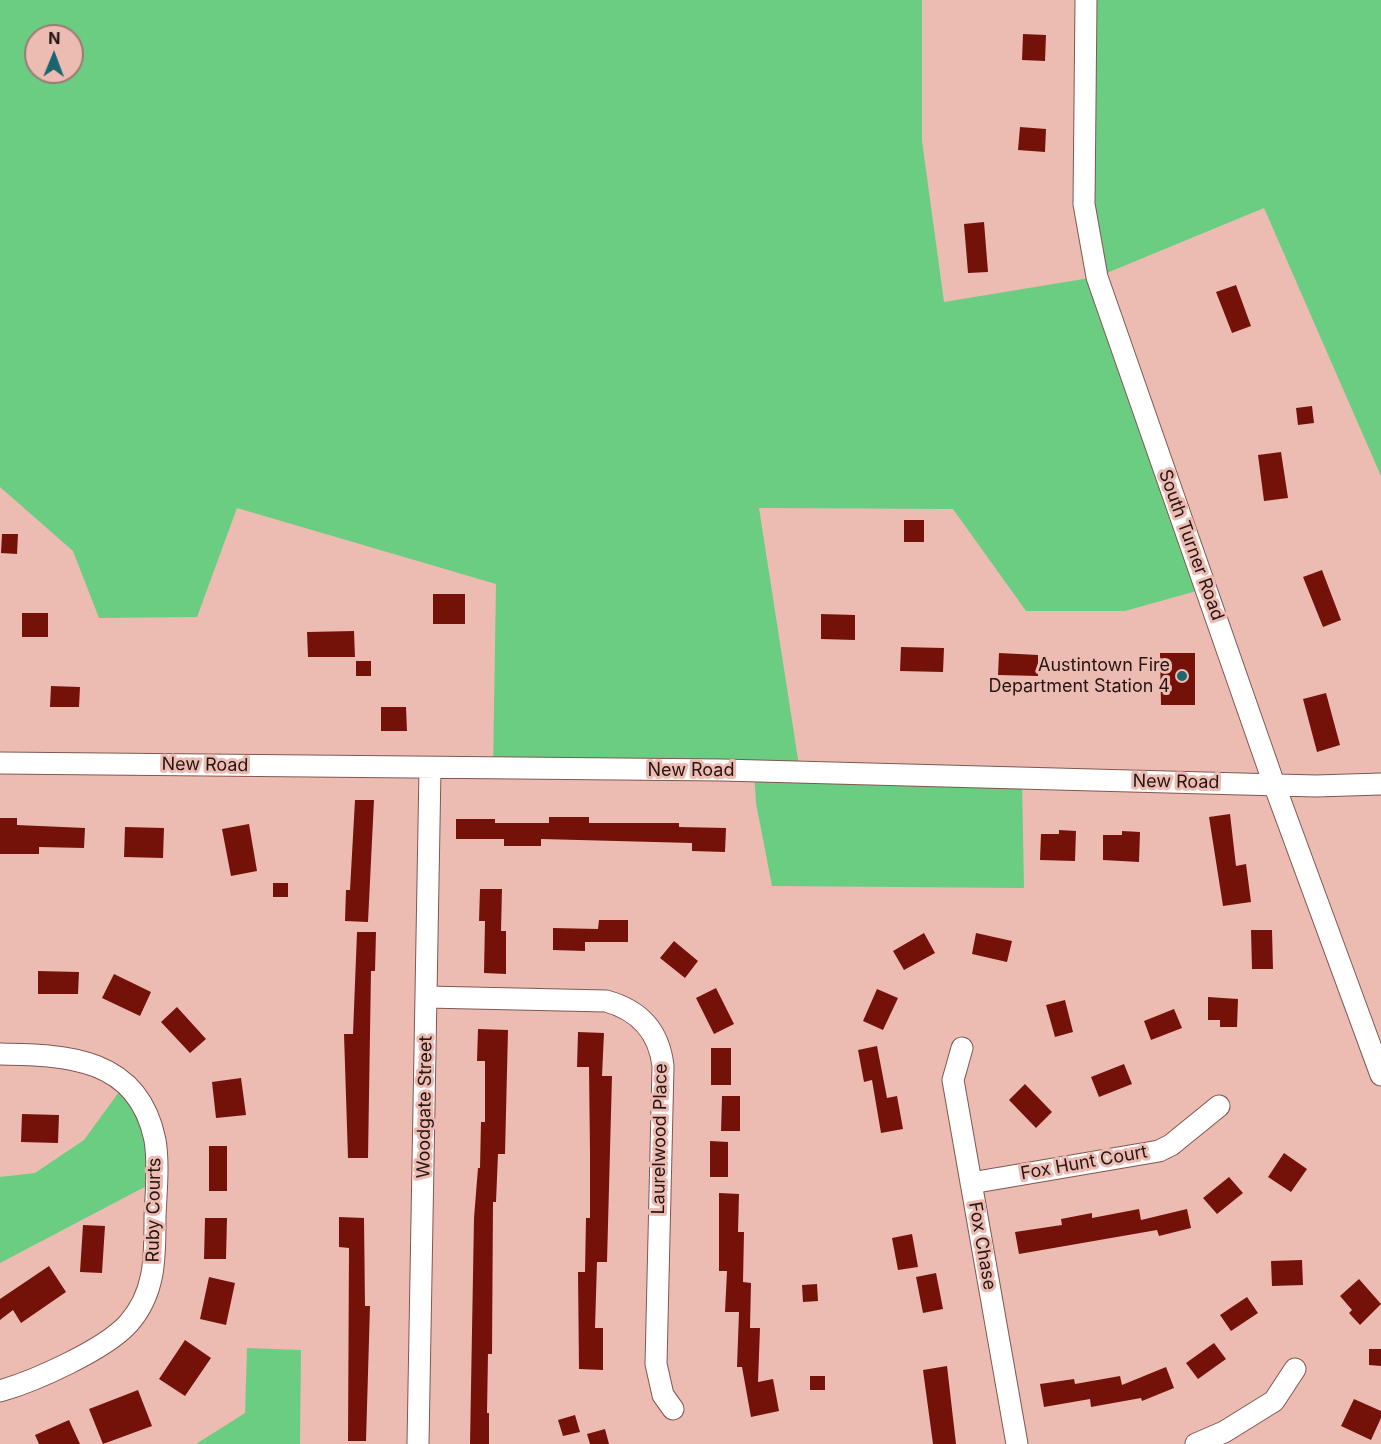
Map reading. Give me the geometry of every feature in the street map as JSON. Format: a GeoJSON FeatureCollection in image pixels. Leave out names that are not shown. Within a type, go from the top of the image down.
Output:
{"type":"FeatureCollection","features":[{"type":"Feature","properties":{"kind":"street","name":"South Turner Road"},"geometry":{"type":"LineString","coordinates":[[1086,0],[1084,204],[1096,277],[1274,784],[1381,1075]]}},
{"type":"Feature","properties":{"kind":"street","name":"New Road"},"geometry":{"type":"LineString","coordinates":[[0,763],[430,769],[722,770],[1274,784],[1381,784]]}},
{"type":"Feature","properties":{"kind":"street","name":"Woodgate Street"},"geometry":{"type":"LineString","coordinates":[[418,1444],[430,769]]}},
{"type":"Feature","properties":{"kind":"street","name":"Laurelwood Place"},"geometry":{"type":"LineString","coordinates":[[427,997],[606,1002],[621,1005],[637,1014],[650,1027],[657,1041],[663,1066],[656,1364],[663,1395],[673,1409]]}},
{"type":"Feature","properties":{"kind":"street","name":"Fox Chase"},"geometry":{"type":"LineString","coordinates":[[962,1048],[953,1080],[1017,1444]]}},
{"type":"Feature","properties":{"kind":"street","name":"Ruby Courts"},"geometry":{"type":"LineString","coordinates":[[0,1054],[66,1056],[90,1063],[112,1075],[133,1094],[147,1115],[155,1141],[157,1161],[154,1265],[148,1290],[137,1313],[120,1332],[100,1347],[0,1390]]}},
{"type":"Feature","properties":{"kind":"street","name":"Fox Hunt Court"},"geometry":{"type":"LineString","coordinates":[[971,1183],[1159,1151],[1171,1145],[1219,1106]]}},
{"type":"Feature","properties":{"kind":"street"},"geometry":{"type":"LineString","coordinates":[[1196,1444],[1224,1432],[1274,1401],[1295,1369]]}},
{"type":"Feature","properties":{"kind":"green space"},"geometry":{"type":"Polygon","coordinates":[[[0,0],[922,0],[922,141],[944,302],[1096,277],[1086,0],[1381,0],[1381,476],[1264,208],[1097,277],[1207,588],[1125,611],[1026,611],[953,509],[759,508],[800,772],[1022,780],[1024,888],[772,886],[756,803],[754,772],[493,770],[496,584],[237,508],[197,617],[99,618],[73,551],[0,487],[0,0]]]}},
{"type":"Feature","properties":{"kind":"green space"},"geometry":{"type":"Polygon","coordinates":[[[124,1085],[133,1094],[156,1181],[0,1263],[0,1177],[35,1173],[84,1140],[124,1085]]]}},
{"type":"Feature","properties":{"kind":"green space"},"geometry":{"type":"Polygon","coordinates":[[[247,1348],[301,1350],[300,1444],[196,1444],[245,1413],[247,1348]]]}},
{"type":"Feature","properties":{"kind":"building"},"geometry":{"type":"Polygon","coordinates":[[[1023,34],[1046,35],[1045,61],[1022,60],[1023,34]]]}},
{"type":"Feature","properties":{"kind":"building"},"geometry":{"type":"Polygon","coordinates":[[[1020,127],[1046,129],[1045,152],[1018,150],[1020,127]]]}},
{"type":"Feature","properties":{"kind":"building"},"geometry":{"type":"Polygon","coordinates":[[[984,222],[988,272],[968,273],[964,224],[984,222]]]}},
{"type":"Feature","properties":{"kind":"building"},"geometry":{"type":"Polygon","coordinates":[[[1236,285],[1251,326],[1232,333],[1216,292],[1236,285]]]}},
{"type":"Feature","properties":{"kind":"building"},"geometry":{"type":"Polygon","coordinates":[[[1312,406],[1314,423],[1298,425],[1296,408],[1312,406]]]}},
{"type":"Feature","properties":{"kind":"building"},"geometry":{"type":"Polygon","coordinates":[[[1281,452],[1288,498],[1264,501],[1258,455],[1281,452]]]}},
{"type":"Feature","properties":{"kind":"building"},"geometry":{"type":"Polygon","coordinates":[[[904,520],[924,520],[924,542],[904,542],[904,520]]]}},
{"type":"Feature","properties":{"kind":"building"},"geometry":{"type":"Polygon","coordinates":[[[2,534],[18,534],[17,554],[1,553],[2,534]]]}},
{"type":"Feature","properties":{"kind":"building"},"geometry":{"type":"Polygon","coordinates":[[[1322,570],[1341,620],[1323,627],[1303,577],[1322,570]]]}},
{"type":"Feature","properties":{"kind":"building"},"geometry":{"type":"Polygon","coordinates":[[[433,594],[465,594],[465,624],[433,624],[433,594]]]}},
{"type":"Feature","properties":{"kind":"building"},"geometry":{"type":"Polygon","coordinates":[[[22,613],[48,613],[48,637],[22,637],[22,613]]]}},
{"type":"Feature","properties":{"kind":"building"},"geometry":{"type":"Polygon","coordinates":[[[821,614],[855,615],[855,640],[821,639],[821,614]]]}},
{"type":"Feature","properties":{"kind":"building"},"geometry":{"type":"Polygon","coordinates":[[[354,631],[355,657],[308,657],[307,632],[354,631]]]}},
{"type":"Feature","properties":{"kind":"building"},"geometry":{"type":"Polygon","coordinates":[[[901,647],[944,648],[943,672],[900,671],[901,647]]]}},
{"type":"Feature","properties":{"kind":"building"},"geometry":{"type":"Polygon","coordinates":[[[999,653],[1038,655],[1038,676],[998,675],[999,653]]]}},
{"type":"Feature","properties":{"kind":"building"},"geometry":{"type":"Polygon","coordinates":[[[1160,653],[1195,653],[1195,705],[1161,705],[1160,653]]]}},
{"type":"Feature","properties":{"kind":"building"},"geometry":{"type":"Polygon","coordinates":[[[356,661],[371,661],[371,676],[356,676],[356,661]]]}},
{"type":"Feature","properties":{"kind":"building"},"geometry":{"type":"Polygon","coordinates":[[[51,686],[80,687],[79,707],[50,707],[51,686]]]}},
{"type":"Feature","properties":{"kind":"building"},"geometry":{"type":"Polygon","coordinates":[[[1326,693],[1340,745],[1317,752],[1303,699],[1326,693]]]}},
{"type":"Feature","properties":{"kind":"building"},"geometry":{"type":"Polygon","coordinates":[[[381,707],[406,707],[407,731],[381,731],[381,707]]]}},
{"type":"Feature","properties":{"kind":"building"},"geometry":{"type":"Polygon","coordinates":[[[355,800],[374,800],[368,922],[345,921],[346,890],[350,890],[355,800]]]}},
{"type":"Feature","properties":{"kind":"building"},"geometry":{"type":"Polygon","coordinates":[[[1230,814],[1236,866],[1246,864],[1251,902],[1223,906],[1209,817],[1230,814]]]}},
{"type":"Feature","properties":{"kind":"building"},"geometry":{"type":"Polygon","coordinates":[[[549,817],[589,817],[589,823],[679,823],[679,827],[726,828],[725,852],[692,851],[692,843],[541,839],[541,846],[504,846],[504,839],[456,839],[456,819],[495,819],[495,823],[549,823],[549,817]]]}},
{"type":"Feature","properties":{"kind":"building"},"geometry":{"type":"Polygon","coordinates":[[[0,818],[17,818],[17,825],[85,828],[84,848],[39,847],[39,854],[0,854],[0,818]]]}},
{"type":"Feature","properties":{"kind":"building"},"geometry":{"type":"Polygon","coordinates":[[[249,824],[257,871],[231,876],[222,829],[249,824]]]}},
{"type":"Feature","properties":{"kind":"building"},"geometry":{"type":"Polygon","coordinates":[[[125,827],[164,828],[163,858],[124,857],[125,827]]]}},
{"type":"Feature","properties":{"kind":"building"},"geometry":{"type":"Polygon","coordinates":[[[1059,830],[1076,831],[1075,861],[1040,860],[1041,834],[1059,834],[1059,830]]]}},
{"type":"Feature","properties":{"kind":"building"},"geometry":{"type":"Polygon","coordinates":[[[1122,831],[1140,832],[1139,862],[1103,860],[1103,835],[1122,835],[1122,831]]]}},
{"type":"Feature","properties":{"kind":"building"},"geometry":{"type":"Polygon","coordinates":[[[273,883],[288,883],[288,897],[273,897],[273,883]]]}},
{"type":"Feature","properties":{"kind":"building"},"geometry":{"type":"Polygon","coordinates":[[[480,889],[502,889],[501,931],[506,931],[506,974],[484,973],[485,921],[479,921],[480,889]]]}},
{"type":"Feature","properties":{"kind":"building"},"geometry":{"type":"Polygon","coordinates":[[[599,920],[628,920],[628,942],[585,942],[585,951],[553,950],[553,928],[598,929],[599,920]]]}},
{"type":"Feature","properties":{"kind":"building"},"geometry":{"type":"Polygon","coordinates":[[[1251,930],[1272,930],[1273,969],[1252,969],[1251,930]]]}},
{"type":"Feature","properties":{"kind":"building"},"geometry":{"type":"Polygon","coordinates":[[[357,932],[376,932],[375,971],[371,971],[368,1158],[348,1158],[344,1034],[353,1034],[357,932]]]}},
{"type":"Feature","properties":{"kind":"building"},"geometry":{"type":"Polygon","coordinates":[[[924,933],[935,953],[904,970],[893,951],[924,933]]]}},
{"type":"Feature","properties":{"kind":"building"},"geometry":{"type":"Polygon","coordinates":[[[976,933],[1012,941],[1007,962],[972,954],[976,933]]]}},
{"type":"Feature","properties":{"kind":"building"},"geometry":{"type":"Polygon","coordinates":[[[674,941],[698,961],[685,978],[660,958],[674,941]]]}},
{"type":"Feature","properties":{"kind":"building"},"geometry":{"type":"Polygon","coordinates":[[[38,971],[79,972],[78,994],[38,994],[38,971]]]}},
{"type":"Feature","properties":{"kind":"building"},"geometry":{"type":"Polygon","coordinates":[[[114,974],[151,992],[140,1016],[102,998],[114,974]]]}},
{"type":"Feature","properties":{"kind":"building"},"geometry":{"type":"Polygon","coordinates":[[[716,988],[734,1024],[714,1034],[696,998],[716,988]]]}},
{"type":"Feature","properties":{"kind":"building"},"geometry":{"type":"Polygon","coordinates":[[[877,989],[898,998],[883,1030],[863,1021],[877,989]]]}},
{"type":"Feature","properties":{"kind":"building"},"geometry":{"type":"Polygon","coordinates":[[[1208,997],[1238,999],[1237,1027],[1220,1027],[1220,1020],[1208,1020],[1208,997]]]}},
{"type":"Feature","properties":{"kind":"building"},"geometry":{"type":"Polygon","coordinates":[[[1065,1000],[1073,1032],[1055,1037],[1046,1005],[1065,1000]]]}},
{"type":"Feature","properties":{"kind":"building"},"geometry":{"type":"Polygon","coordinates":[[[177,1007],[206,1039],[190,1053],[161,1022],[177,1007]]]}},
{"type":"Feature","properties":{"kind":"building"},"geometry":{"type":"Polygon","coordinates":[[[1174,1009],[1182,1028],[1151,1040],[1144,1021],[1174,1009]]]}},
{"type":"Feature","properties":{"kind":"building"},"geometry":{"type":"Polygon","coordinates":[[[478,1029],[508,1030],[505,1154],[498,1154],[496,1202],[493,1202],[492,1354],[488,1354],[487,1413],[489,1413],[489,1444],[470,1444],[474,1218],[478,1168],[480,1168],[481,1122],[485,1122],[485,1061],[477,1061],[478,1029]]]}},
{"type":"Feature","properties":{"kind":"building"},"geometry":{"type":"Polygon","coordinates":[[[578,1032],[604,1033],[602,1076],[612,1076],[607,1262],[597,1262],[595,1328],[603,1328],[603,1370],[579,1369],[578,1272],[585,1272],[586,1218],[590,1218],[590,1153],[589,1067],[577,1067],[578,1032]]]}},
{"type":"Feature","properties":{"kind":"building"},"geometry":{"type":"Polygon","coordinates":[[[877,1046],[887,1098],[897,1096],[903,1129],[881,1133],[872,1080],[864,1082],[858,1050],[877,1046]]]}},
{"type":"Feature","properties":{"kind":"building"},"geometry":{"type":"Polygon","coordinates":[[[711,1048],[731,1048],[731,1085],[711,1085],[711,1048]]]}},
{"type":"Feature","properties":{"kind":"building"},"geometry":{"type":"Polygon","coordinates":[[[1124,1064],[1132,1084],[1099,1097],[1091,1077],[1124,1064]]]}},
{"type":"Feature","properties":{"kind":"building"},"geometry":{"type":"Polygon","coordinates":[[[241,1078],[246,1115],[216,1118],[212,1082],[241,1078]]]}},
{"type":"Feature","properties":{"kind":"building"},"geometry":{"type":"Polygon","coordinates":[[[1025,1084],[1052,1112],[1036,1128],[1009,1100],[1025,1084]]]}},
{"type":"Feature","properties":{"kind":"building"},"geometry":{"type":"Polygon","coordinates":[[[722,1096],[740,1096],[740,1131],[721,1131],[722,1096]]]}},
{"type":"Feature","properties":{"kind":"building"},"geometry":{"type":"Polygon","coordinates":[[[22,1114],[59,1115],[58,1143],[21,1142],[22,1114]]]}},
{"type":"Feature","properties":{"kind":"building"},"geometry":{"type":"Polygon","coordinates":[[[710,1141],[728,1142],[728,1177],[710,1177],[710,1141]]]}},
{"type":"Feature","properties":{"kind":"building"},"geometry":{"type":"Polygon","coordinates":[[[209,1146],[227,1146],[227,1191],[209,1191],[209,1146]]]}},
{"type":"Feature","properties":{"kind":"building"},"geometry":{"type":"Polygon","coordinates":[[[1284,1153],[1307,1169],[1291,1192],[1268,1177],[1284,1153]]]}},
{"type":"Feature","properties":{"kind":"building"},"geometry":{"type":"Polygon","coordinates":[[[1229,1177],[1243,1193],[1217,1214],[1203,1198],[1229,1177]]]}},
{"type":"Feature","properties":{"kind":"building"},"geometry":{"type":"Polygon","coordinates":[[[719,1193],[739,1194],[738,1232],[744,1232],[743,1282],[751,1283],[750,1328],[760,1328],[758,1382],[773,1379],[779,1411],[751,1417],[742,1367],[737,1367],[739,1312],[725,1312],[727,1271],[719,1271],[719,1193]]]}},
{"type":"Feature","properties":{"kind":"building"},"geometry":{"type":"Polygon","coordinates":[[[1139,1209],[1141,1220],[1187,1209],[1191,1228],[1159,1236],[1157,1230],[1019,1254],[1015,1232],[1062,1225],[1061,1219],[1092,1213],[1092,1218],[1139,1209]]]}},
{"type":"Feature","properties":{"kind":"building"},"geometry":{"type":"Polygon","coordinates":[[[339,1217],[364,1218],[365,1306],[370,1306],[366,1441],[348,1441],[349,1248],[339,1247],[339,1217]]]}},
{"type":"Feature","properties":{"kind":"building"},"geometry":{"type":"Polygon","coordinates":[[[205,1218],[227,1218],[226,1259],[204,1259],[205,1218]]]}},
{"type":"Feature","properties":{"kind":"building"},"geometry":{"type":"Polygon","coordinates":[[[83,1225],[105,1226],[102,1273],[80,1272],[83,1225]]]}},
{"type":"Feature","properties":{"kind":"building"},"geometry":{"type":"Polygon","coordinates":[[[912,1234],[918,1267],[898,1270],[892,1238],[912,1234]]]}},
{"type":"Feature","properties":{"kind":"building"},"geometry":{"type":"Polygon","coordinates":[[[1302,1260],[1303,1285],[1272,1286],[1271,1261],[1302,1260]]]}},
{"type":"Feature","properties":{"kind":"building"},"geometry":{"type":"Polygon","coordinates":[[[49,1266],[66,1292],[21,1323],[13,1310],[0,1320],[0,1299],[49,1266]]]}},
{"type":"Feature","properties":{"kind":"building"},"geometry":{"type":"Polygon","coordinates":[[[936,1273],[943,1309],[923,1313],[916,1277],[936,1273]]]}},
{"type":"Feature","properties":{"kind":"building"},"geometry":{"type":"Polygon","coordinates":[[[209,1277],[235,1283],[226,1325],[200,1319],[209,1277]]]}},
{"type":"Feature","properties":{"kind":"building"},"geometry":{"type":"Polygon","coordinates":[[[1359,1279],[1381,1304],[1360,1325],[1349,1313],[1352,1310],[1340,1296],[1359,1279]]]}},
{"type":"Feature","properties":{"kind":"building"},"geometry":{"type":"Polygon","coordinates":[[[817,1284],[818,1301],[803,1302],[802,1285],[817,1284]]]}},
{"type":"Feature","properties":{"kind":"building"},"geometry":{"type":"Polygon","coordinates":[[[1247,1297],[1258,1313],[1231,1331],[1220,1315],[1247,1297]]]}},
{"type":"Feature","properties":{"kind":"building"},"geometry":{"type":"Polygon","coordinates":[[[185,1340],[211,1358],[185,1396],[159,1379],[185,1340]]]}},
{"type":"Feature","properties":{"kind":"building"},"geometry":{"type":"Polygon","coordinates":[[[1214,1343],[1226,1359],[1198,1379],[1186,1363],[1214,1343]]]}},
{"type":"Feature","properties":{"kind":"building"},"geometry":{"type":"Polygon","coordinates":[[[1369,1349],[1381,1349],[1381,1366],[1369,1365],[1369,1349]]]}},
{"type":"Feature","properties":{"kind":"building"},"geometry":{"type":"Polygon","coordinates":[[[947,1366],[956,1444],[933,1444],[923,1370],[947,1366]]]}},
{"type":"Feature","properties":{"kind":"building"},"geometry":{"type":"Polygon","coordinates":[[[1166,1367],[1174,1388],[1142,1401],[1141,1398],[1091,1407],[1090,1399],[1044,1407],[1040,1384],[1074,1379],[1075,1384],[1120,1376],[1122,1385],[1166,1367]]]}},
{"type":"Feature","properties":{"kind":"building"},"geometry":{"type":"Polygon","coordinates":[[[810,1376],[825,1376],[825,1390],[810,1390],[810,1376]]]}},
{"type":"Feature","properties":{"kind":"building"},"geometry":{"type":"Polygon","coordinates":[[[138,1390],[152,1426],[103,1444],[89,1409],[138,1390]]]}},
{"type":"Feature","properties":{"kind":"building"},"geometry":{"type":"Polygon","coordinates":[[[1354,1399],[1381,1411],[1381,1418],[1371,1440],[1341,1426],[1354,1399]]]}},
{"type":"Feature","properties":{"kind":"building"},"geometry":{"type":"Polygon","coordinates":[[[575,1415],[580,1432],[563,1436],[558,1420],[575,1415]]]}},
{"type":"Feature","properties":{"kind":"building"},"geometry":{"type":"Polygon","coordinates":[[[69,1420],[80,1444],[39,1444],[35,1435],[69,1420]]]}},
{"type":"Feature","properties":{"kind":"building"},"geometry":{"type":"Polygon","coordinates":[[[605,1429],[609,1444],[590,1444],[587,1434],[605,1429]]]}},
{"type":"Feature","properties":{"kind":"place","name":"Austintown Fire Department Station 4"},"geometry":{"type":"Point","coordinates":[1182,676]}}]}
